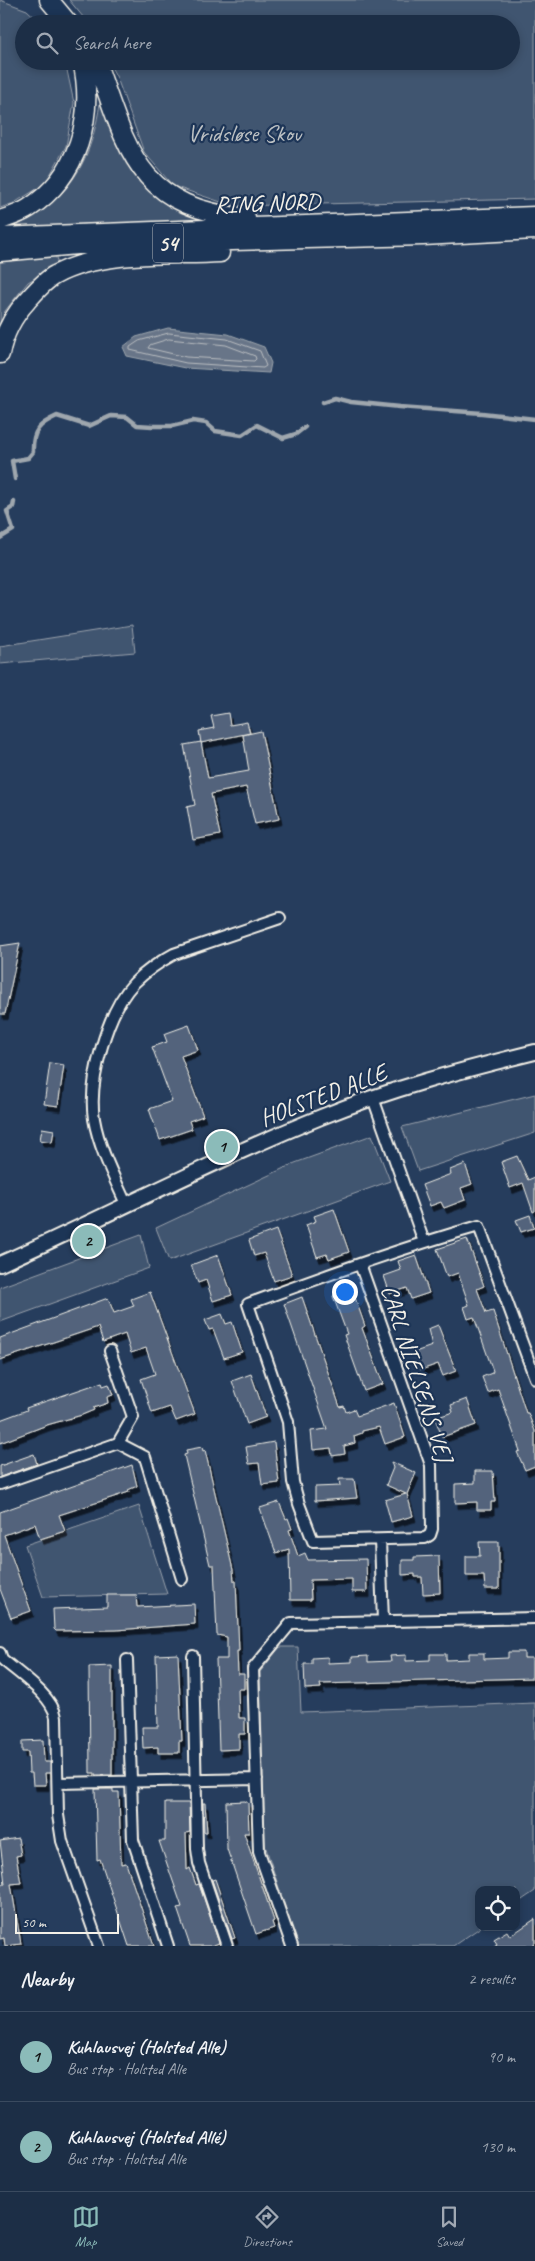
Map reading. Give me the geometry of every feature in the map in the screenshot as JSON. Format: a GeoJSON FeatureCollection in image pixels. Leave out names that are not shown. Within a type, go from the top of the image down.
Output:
{"type":"FeatureCollection","features":[{"type":"Feature","properties":{"kind":"highway"},"geometry":{"type":"LineString","coordinates":[[49,0],[62,15]]}},
{"type":"Feature","properties":{"kind":"highway"},"geometry":{"type":"LineString","coordinates":[[0,220],[28,209],[54,188],[71,164],[83,130],[87,101],[83,70]]}},
{"type":"Feature","properties":{"kind":"highway"},"geometry":{"type":"LineString","coordinates":[[99,70],[130,152],[147,176],[167,194],[194,208],[224,216],[255,219],[342,218],[409,222]]}},
{"type":"Feature","properties":{"kind":"highway","name":"RING NORD"},"geometry":{"type":"LineString","coordinates":[[0,237],[535,216]]}},
{"type":"Feature","properties":{"kind":"highway","name":"54"},"geometry":{"type":"LineString","coordinates":[[0,252],[77,245],[329,239],[535,230]]}},
{"type":"Feature","properties":{"kind":"highway"},"geometry":{"type":"LineString","coordinates":[[0,354],[2,342],[15,314],[54,275],[79,266],[114,258],[280,251],[329,239]]}},
{"type":"Feature","properties":{"kind":"street"},"geometry":{"type":"LineString","coordinates":[[126,1204],[99,1138],[94,1120],[92,1097],[95,1068],[102,1044],[120,1003],[134,983],[158,963],[174,954],[280,918]]}},
{"type":"Feature","properties":{"kind":"street","name":"HOLSTED ALLE"},"geometry":{"type":"LineString","coordinates":[[0,1264],[255,1145],[373,1098],[466,1069],[535,1052]]}},
{"type":"Feature","properties":{"kind":"street"},"geometry":{"type":"LineString","coordinates":[[373,1098],[424,1242]]}},
{"type":"Feature","properties":{"kind":"street","name":"CARL NIELSENS VEJ"},"geometry":{"type":"LineString","coordinates":[[360,1264],[431,1466],[432,1529],[430,1535],[425,1538],[313,1541],[299,1504],[294,1482],[288,1422],[248,1304],[360,1264],[424,1242],[479,1226],[535,1378]]}},
{"type":"Feature","properties":{"kind":"street"},"geometry":{"type":"LineString","coordinates":[[0,1484],[118,1443],[133,1417],[110,1351]]}},
{"type":"Feature","properties":{"kind":"street"},"geometry":{"type":"LineString","coordinates":[[118,1443],[145,1457],[182,1579]]}},
{"type":"Feature","properties":{"kind":"street"},"geometry":{"type":"LineString","coordinates":[[380,1540],[383,1621]]}},
{"type":"Feature","properties":{"kind":"street"},"geometry":{"type":"LineString","coordinates":[[292,1946],[259,1852],[253,1669],[292,1623],[535,1618]]}},
{"type":"Feature","properties":{"kind":"street"},"geometry":{"type":"LineString","coordinates":[[0,1653],[2,1659],[49,1700],[54,1709],[58,1815],[62,1841],[99,1946]]}},
{"type":"Feature","properties":{"kind":"street"},"geometry":{"type":"LineString","coordinates":[[193,1656],[197,1849],[199,1863],[227,1946]]}},
{"type":"Feature","properties":{"kind":"street"},"geometry":{"type":"LineString","coordinates":[[127,1660],[133,1840],[168,1946]]}},
{"type":"Feature","properties":{"kind":"street"},"geometry":{"type":"LineString","coordinates":[[58,1783],[257,1779]]}},
{"type":"Feature","properties":{"kind":"green space"},"geometry":{"type":"Polygon","coordinates":[[[0,0],[27,10],[32,15],[15,15],[15,70],[67,70],[74,103],[66,146],[45,184],[14,203],[0,208],[0,0]]]}},
{"type":"Feature","properties":{"kind":"green space","name":"Vridsløse Skov"},"geometry":{"type":"Polygon","coordinates":[[[69,0],[535,0],[535,199],[233,206],[173,186],[144,152],[113,70],[520,70],[520,15],[82,15],[69,0]]]}},
{"type":"Feature","properties":{"kind":"green space"},"geometry":{"type":"Polygon","coordinates":[[[101,97],[149,186],[205,224],[11,230],[51,203],[75,176],[88,152],[96,126],[101,97]]]}},
{"type":"Feature","properties":{"kind":"green space"},"geometry":{"type":"Polygon","coordinates":[[[55,254],[58,265],[28,282],[5,311],[0,334],[0,256],[55,254]]]}},
{"type":"Feature","properties":{"kind":"green space"},"geometry":{"type":"Polygon","coordinates":[[[132,625],[135,652],[0,664],[0,646],[132,625]]]}},
{"type":"Feature","properties":{"kind":"green space"},"geometry":{"type":"Polygon","coordinates":[[[535,1094],[535,1133],[418,1171],[402,1127],[535,1094]]]}},
{"type":"Feature","properties":{"kind":"green space"},"geometry":{"type":"Polygon","coordinates":[[[372,1135],[390,1181],[169,1261],[156,1228],[295,1163],[372,1135]]]}},
{"type":"Feature","properties":{"kind":"green space"},"geometry":{"type":"Polygon","coordinates":[[[141,1235],[149,1268],[0,1322],[0,1287],[141,1235]]]}},
{"type":"Feature","properties":{"kind":"green space"},"geometry":{"type":"Polygon","coordinates":[[[139,1506],[167,1594],[43,1597],[25,1545],[139,1506]]]}},
{"type":"Feature","properties":{"kind":"green space"},"geometry":{"type":"Polygon","coordinates":[[[280,1647],[298,1647],[301,1712],[535,1703],[535,1891],[520,1901],[520,1886],[475,1886],[475,1931],[453,1946],[298,1946],[265,1845],[260,1672],[280,1647]]]}},
{"type":"Feature","properties":{"kind":"water"},"geometry":{"type":"Polygon","coordinates":[[[168,328],[228,334],[264,347],[271,363],[269,373],[185,368],[127,356],[123,347],[136,337],[168,328]]]}},
{"type":"Feature","properties":{"kind":"building"},"geometry":{"type":"Polygon","coordinates":[[[228,713],[230,725],[247,722],[250,733],[201,743],[199,731],[214,728],[211,716],[228,713]]]}},
{"type":"Feature","properties":{"kind":"building"},"geometry":{"type":"Polygon","coordinates":[[[261,731],[279,819],[255,824],[246,787],[211,794],[220,835],[193,840],[187,807],[195,805],[184,745],[201,742],[208,778],[249,771],[243,735],[261,731]]]}},
{"type":"Feature","properties":{"kind":"building"},"geometry":{"type":"Polygon","coordinates":[[[20,943],[5,1014],[0,1014],[0,946],[20,943]]]}},
{"type":"Feature","properties":{"kind":"building"},"geometry":{"type":"Polygon","coordinates":[[[189,1025],[198,1050],[181,1056],[203,1116],[189,1121],[192,1129],[160,1140],[149,1109],[172,1101],[152,1047],[167,1042],[164,1034],[189,1025]]]}},
{"type":"Feature","properties":{"kind":"building"},"geometry":{"type":"Polygon","coordinates":[[[50,1063],[64,1065],[58,1106],[44,1104],[50,1063]]]}},
{"type":"Feature","properties":{"kind":"building"},"geometry":{"type":"Polygon","coordinates":[[[42,1128],[54,1130],[52,1142],[40,1140],[42,1128]]]}},
{"type":"Feature","properties":{"kind":"building"},"geometry":{"type":"Polygon","coordinates":[[[517,1156],[528,1180],[535,1177],[535,1211],[533,1212],[523,1183],[510,1188],[501,1162],[517,1156]]]}},
{"type":"Feature","properties":{"kind":"building"},"geometry":{"type":"Polygon","coordinates":[[[465,1164],[472,1184],[461,1188],[465,1200],[444,1208],[441,1202],[430,1206],[422,1185],[451,1174],[450,1170],[465,1164]]]}},
{"type":"Feature","properties":{"kind":"building"},"geometry":{"type":"Polygon","coordinates":[[[334,1209],[349,1252],[329,1259],[327,1254],[317,1257],[306,1225],[316,1221],[314,1216],[334,1209]]]}},
{"type":"Feature","properties":{"kind":"building"},"geometry":{"type":"Polygon","coordinates":[[[530,1215],[534,1228],[521,1232],[516,1220],[530,1215]]]}},
{"type":"Feature","properties":{"kind":"building"},"geometry":{"type":"Polygon","coordinates":[[[276,1230],[292,1275],[274,1281],[264,1253],[254,1256],[249,1240],[276,1230]]]}},
{"type":"Feature","properties":{"kind":"building"},"geometry":{"type":"Polygon","coordinates":[[[467,1239],[484,1286],[477,1289],[486,1313],[493,1311],[526,1413],[528,1413],[535,1431],[535,1466],[525,1470],[517,1452],[520,1451],[498,1389],[488,1393],[482,1377],[493,1371],[474,1317],[468,1319],[464,1307],[469,1305],[458,1273],[447,1277],[437,1249],[467,1239]]]}},
{"type":"Feature","properties":{"kind":"building"},"geometry":{"type":"Polygon","coordinates":[[[218,1255],[232,1295],[213,1301],[206,1280],[198,1283],[191,1265],[218,1255]]]}},
{"type":"Feature","properties":{"kind":"building"},"geometry":{"type":"Polygon","coordinates":[[[416,1255],[429,1293],[411,1299],[407,1288],[390,1294],[384,1276],[401,1270],[398,1261],[416,1255]]]}},
{"type":"Feature","properties":{"kind":"building"},"geometry":{"type":"Polygon","coordinates":[[[352,1289],[365,1326],[362,1328],[383,1384],[364,1391],[344,1335],[347,1334],[333,1296],[352,1289]]]}},
{"type":"Feature","properties":{"kind":"building"},"geometry":{"type":"Polygon","coordinates":[[[150,1292],[195,1414],[176,1421],[170,1407],[152,1413],[141,1379],[155,1374],[146,1348],[131,1353],[125,1334],[103,1342],[98,1327],[0,1360],[0,1338],[108,1298],[114,1313],[134,1306],[131,1299],[150,1292]]]}},
{"type":"Feature","properties":{"kind":"building"},"geometry":{"type":"Polygon","coordinates":[[[302,1297],[340,1407],[344,1406],[346,1412],[354,1409],[357,1416],[394,1403],[405,1437],[385,1444],[379,1427],[362,1431],[362,1433],[354,1436],[355,1443],[344,1446],[345,1454],[332,1456],[331,1448],[313,1450],[311,1431],[327,1429],[284,1304],[302,1297]]]}},
{"type":"Feature","properties":{"kind":"building"},"geometry":{"type":"Polygon","coordinates":[[[222,1314],[226,1324],[232,1322],[242,1352],[224,1358],[213,1329],[209,1330],[205,1320],[222,1314]]]}},
{"type":"Feature","properties":{"kind":"building"},"geometry":{"type":"Polygon","coordinates":[[[438,1325],[456,1371],[443,1376],[438,1364],[421,1370],[415,1352],[432,1346],[428,1329],[438,1325]]]}},
{"type":"Feature","properties":{"kind":"building"},"geometry":{"type":"Polygon","coordinates":[[[251,1374],[266,1417],[247,1424],[232,1381],[251,1374]]]}},
{"type":"Feature","properties":{"kind":"building"},"geometry":{"type":"Polygon","coordinates":[[[102,1382],[103,1386],[109,1384],[113,1395],[107,1397],[108,1403],[93,1408],[94,1410],[82,1415],[47,1425],[0,1443],[0,1420],[27,1410],[26,1408],[102,1382]]]}},
{"type":"Feature","properties":{"kind":"building"},"geometry":{"type":"Polygon","coordinates":[[[467,1399],[476,1425],[442,1437],[435,1418],[453,1412],[451,1405],[467,1399]]]}},
{"type":"Feature","properties":{"kind":"building"},"geometry":{"type":"Polygon","coordinates":[[[274,1442],[279,1483],[262,1485],[259,1463],[249,1464],[246,1447],[274,1442]]]}},
{"type":"Feature","properties":{"kind":"building"},"geometry":{"type":"Polygon","coordinates":[[[202,1447],[203,1451],[205,1450],[234,1581],[236,1581],[238,1674],[244,1674],[244,1689],[238,1689],[239,1718],[245,1718],[245,1734],[239,1734],[239,1749],[219,1750],[216,1659],[227,1659],[227,1637],[217,1635],[214,1565],[210,1565],[184,1455],[187,1454],[186,1450],[202,1447]]]}},
{"type":"Feature","properties":{"kind":"building"},"geometry":{"type":"Polygon","coordinates":[[[34,1454],[37,1464],[0,1477],[0,1466],[34,1454]]]}},
{"type":"Feature","properties":{"kind":"building"},"geometry":{"type":"Polygon","coordinates":[[[391,1462],[416,1473],[407,1494],[413,1516],[391,1522],[385,1500],[406,1494],[386,1485],[393,1468],[391,1462]]]}},
{"type":"Feature","properties":{"kind":"building"},"geometry":{"type":"Polygon","coordinates":[[[132,1465],[137,1486],[128,1490],[129,1492],[59,1515],[65,1531],[40,1539],[35,1524],[4,1535],[31,1611],[11,1618],[0,1589],[0,1512],[132,1465]]]}},
{"type":"Feature","properties":{"kind":"building"},"geometry":{"type":"Polygon","coordinates":[[[475,1471],[493,1471],[495,1502],[491,1502],[491,1510],[477,1510],[477,1502],[455,1503],[455,1484],[475,1483],[475,1471]]]}},
{"type":"Feature","properties":{"kind":"building"},"geometry":{"type":"Polygon","coordinates":[[[339,1479],[354,1479],[357,1498],[315,1501],[315,1487],[340,1486],[339,1479]]]}},
{"type":"Feature","properties":{"kind":"building"},"geometry":{"type":"Polygon","coordinates":[[[279,1502],[292,1529],[289,1530],[298,1556],[305,1553],[308,1560],[366,1559],[367,1592],[352,1592],[352,1579],[310,1580],[311,1600],[290,1600],[289,1549],[276,1553],[260,1508],[279,1502]]]}},
{"type":"Feature","properties":{"kind":"building"},"geometry":{"type":"Polygon","coordinates":[[[479,1542],[499,1542],[499,1589],[485,1589],[484,1576],[466,1576],[466,1556],[480,1556],[479,1542]]]}},
{"type":"Feature","properties":{"kind":"building"},"geometry":{"type":"Polygon","coordinates":[[[439,1556],[440,1593],[423,1594],[422,1577],[415,1577],[415,1574],[402,1575],[402,1560],[414,1560],[414,1557],[439,1556]]]}},
{"type":"Feature","properties":{"kind":"building"},"geometry":{"type":"Polygon","coordinates":[[[107,1595],[136,1595],[137,1607],[194,1604],[195,1624],[116,1630],[56,1631],[54,1629],[53,1609],[107,1607],[107,1595]]]}},
{"type":"Feature","properties":{"kind":"building"},"geometry":{"type":"Polygon","coordinates":[[[508,1652],[524,1652],[524,1658],[532,1658],[532,1678],[320,1684],[321,1688],[305,1689],[304,1664],[312,1664],[312,1658],[328,1657],[328,1663],[352,1662],[352,1657],[368,1656],[368,1662],[391,1661],[390,1656],[406,1655],[406,1661],[430,1660],[430,1654],[446,1654],[446,1660],[469,1659],[469,1653],[484,1653],[484,1659],[508,1658],[508,1652]]]}},
{"type":"Feature","properties":{"kind":"building"},"geometry":{"type":"Polygon","coordinates":[[[178,1654],[182,1741],[179,1741],[179,1753],[158,1753],[158,1747],[143,1748],[142,1727],[158,1727],[156,1655],[178,1654]]]}},
{"type":"Feature","properties":{"kind":"building"},"geometry":{"type":"Polygon","coordinates":[[[112,1666],[112,1775],[95,1775],[95,1773],[90,1773],[89,1667],[112,1666]]]}},
{"type":"Feature","properties":{"kind":"building"},"geometry":{"type":"Polygon","coordinates":[[[43,1740],[44,1762],[50,1762],[50,1773],[45,1773],[46,1785],[33,1785],[32,1773],[29,1773],[28,1752],[22,1752],[22,1741],[43,1740]]]}},
{"type":"Feature","properties":{"kind":"building"},"geometry":{"type":"Polygon","coordinates":[[[95,1789],[113,1789],[113,1792],[119,1792],[121,1864],[126,1863],[154,1946],[129,1946],[100,1859],[97,1860],[95,1789]]]}},
{"type":"Feature","properties":{"kind":"building"},"geometry":{"type":"Polygon","coordinates":[[[245,1801],[248,1803],[249,1833],[244,1833],[274,1921],[272,1922],[274,1928],[256,1934],[227,1849],[226,1802],[245,1801]]]}},
{"type":"Feature","properties":{"kind":"building"},"geometry":{"type":"Polygon","coordinates":[[[165,1803],[189,1803],[190,1832],[186,1833],[187,1870],[190,1868],[196,1885],[199,1884],[219,1943],[211,1946],[190,1946],[177,1908],[182,1907],[159,1841],[165,1841],[165,1803]]]}},
{"type":"Feature","properties":{"kind":"building"},"geometry":{"type":"Polygon","coordinates":[[[203,1803],[205,1803],[207,1832],[204,1832],[203,1803]]]}},
{"type":"Feature","properties":{"kind":"building"},"geometry":{"type":"Polygon","coordinates":[[[18,1838],[21,1855],[16,1856],[21,1883],[11,1884],[21,1944],[5,1946],[4,1938],[0,1939],[0,1885],[5,1884],[0,1841],[18,1838]]]}},
{"type":"Feature","properties":{"kind":"building"},"geometry":{"type":"Polygon","coordinates":[[[215,1879],[235,1938],[232,1939],[212,1880],[215,1879]]]}},
{"type":"Feature","properties":{"kind":"building"},"geometry":{"type":"Polygon","coordinates":[[[535,1919],[535,1943],[531,1946],[494,1946],[497,1944],[494,1939],[507,1931],[510,1936],[535,1919]]]}},
{"type":"Feature","properties":{"kind":"waterway"},"geometry":{"type":"LineString","coordinates":[[323,402],[335,398],[351,402],[535,419]]}},
{"type":"Feature","properties":{"kind":"waterway"},"geometry":{"type":"LineString","coordinates":[[15,479],[12,461],[28,458],[33,452],[35,433],[41,425],[57,416],[89,426],[111,416],[127,417],[137,425],[152,426],[172,426],[193,421],[206,423],[215,431],[242,435],[257,425],[283,438],[296,434],[305,427]]}},
{"type":"Feature","properties":{"kind":"waterway"},"geometry":{"type":"LineString","coordinates":[[0,538],[13,530],[7,511],[13,507],[14,502]]}},
{"type":"Feature","properties":{"kind":"place","name":"Kuhlausvej (Holsted Alle)"},"geometry":{"type":"Point","coordinates":[222,1147]}},
{"type":"Feature","properties":{"kind":"place","name":"Kuhlausvej (Holsted Allé)"},"geometry":{"type":"Point","coordinates":[88,1241]}}]}
